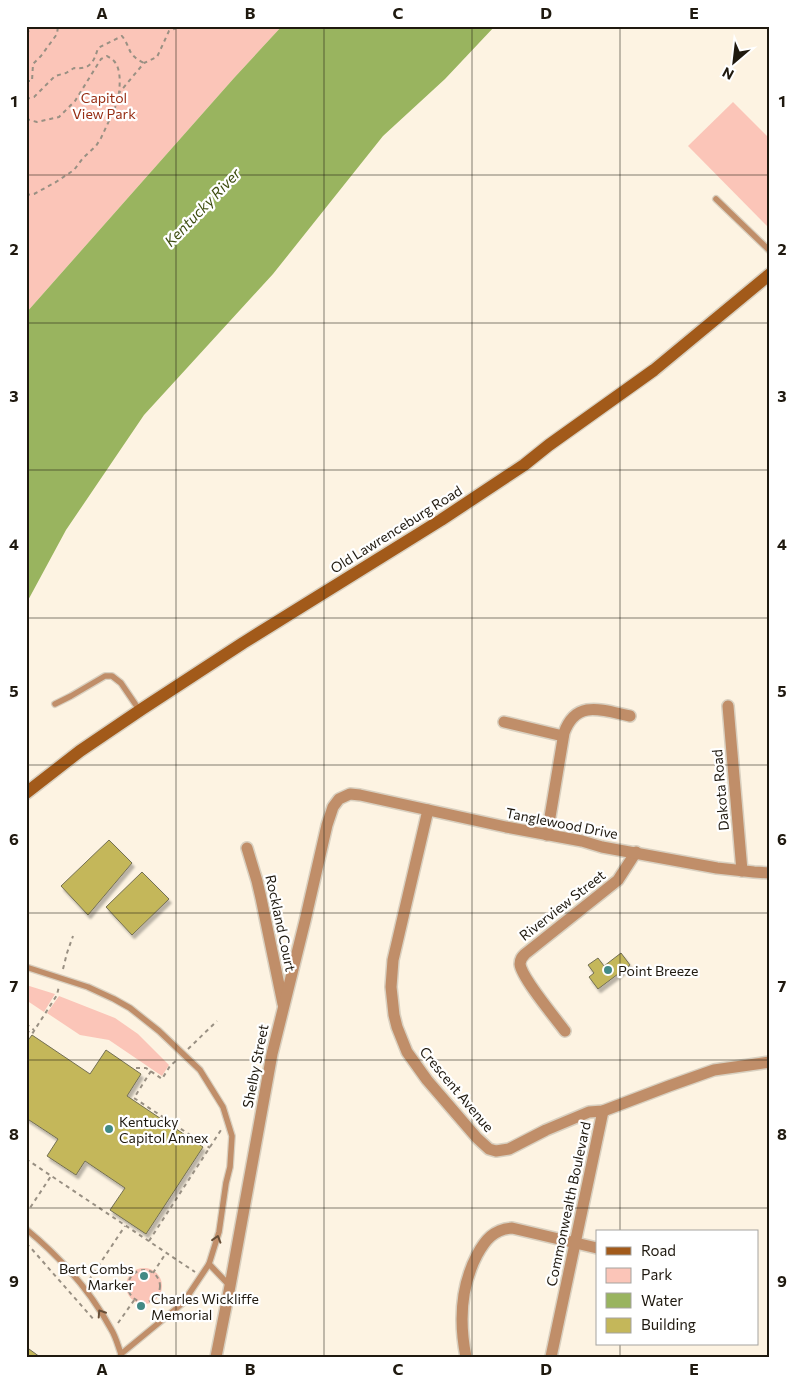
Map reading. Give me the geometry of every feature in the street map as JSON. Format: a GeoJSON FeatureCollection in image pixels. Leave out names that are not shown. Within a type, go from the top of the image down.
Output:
{"type":"FeatureCollection","features":[{"type":"Feature","properties":{"kind":"main road","name":"Old Lawrenceburg Road"},"geometry":{"type":"LineString","coordinates":[[26,793],[80,751],[243,643],[441,520],[524,465],[654,370],[770,274]]}},
{"type":"Feature","properties":{"kind":"street","name":"Dakota Road"},"geometry":{"type":"LineString","coordinates":[[728,706],[742,871]]}},
{"type":"Feature","properties":{"kind":"street"},"geometry":{"type":"LineString","coordinates":[[546,835],[563,736],[567,725],[579,712],[586,709],[594,708],[630,716]]}},
{"type":"Feature","properties":{"kind":"street"},"geometry":{"type":"LineString","coordinates":[[504,722],[563,736]]}},
{"type":"Feature","properties":{"kind":"street","name":"Tanglewood Drive"},"geometry":{"type":"LineString","coordinates":[[350,794],[582,841],[602,847],[698,865],[770,873]]}},
{"type":"Feature","properties":{"kind":"street","name":"Shelby Street"},"geometry":{"type":"LineString","coordinates":[[216,1357],[272,1054],[305,921],[326,825],[334,805],[342,797],[350,794]]}},
{"type":"Feature","properties":{"kind":"street","name":"Crescent Avenue"},"geometry":{"type":"LineString","coordinates":[[428,810],[391,973],[391,1001],[399,1034],[407,1052],[426,1080],[477,1138],[496,1151],[509,1149],[546,1130],[589,1112],[603,1111]]}},
{"type":"Feature","properties":{"kind":"street","name":"Rockland Court"},"geometry":{"type":"LineString","coordinates":[[246,848],[257,881],[284,1006]]}},
{"type":"Feature","properties":{"kind":"street","name":"Riverview Street"},"geometry":{"type":"LineString","coordinates":[[565,1031],[527,980],[520,967],[520,959],[618,880],[636,852]]}},
{"type":"Feature","properties":{"kind":"street","name":"Commonwealth Boulevard"},"geometry":{"type":"LineString","coordinates":[[551,1357],[603,1111],[714,1070],[770,1062]]}},
{"type":"Feature","properties":{"kind":"street"},"geometry":{"type":"LineString","coordinates":[[466,1357],[463,1338],[463,1303],[467,1281],[476,1258],[492,1235],[505,1228],[512,1228],[596,1248]]}},
{"type":"Feature","properties":{"kind":"lane"},"geometry":{"type":"LineString","coordinates":[[716,199],[770,250]]}},
{"type":"Feature","properties":{"kind":"lane"},"geometry":{"type":"LineString","coordinates":[[55,704],[105,676],[112,676],[121,683],[140,711]]}},
{"type":"Feature","properties":{"kind":"lane"},"geometry":{"type":"LineString","coordinates":[[26,967],[88,987],[114,998],[159,1031],[200,1070],[223,1106],[232,1136],[230,1167],[219,1232],[209,1264],[183,1303],[121,1356],[112,1331],[84,1288],[63,1263],[26,1229]]}},
{"type":"Feature","properties":{"kind":"lane"},"geometry":{"type":"LineString","coordinates":[[209,1264],[230,1286]]}},
{"type":"Feature","properties":{"kind":"path"},"geometry":{"type":"LineString","coordinates":[[26,32],[35,26]]}},
{"type":"Feature","properties":{"kind":"path"},"geometry":{"type":"LineString","coordinates":[[26,81],[32,81],[33,64],[57,34],[58,26]]}},
{"type":"Feature","properties":{"kind":"path"},"geometry":{"type":"LineString","coordinates":[[120,93],[144,63],[157,58],[168,31],[181,26]]}},
{"type":"Feature","properties":{"kind":"path"},"geometry":{"type":"LineString","coordinates":[[26,99],[34,97],[54,76],[66,73],[74,68],[82,69],[94,62],[98,48],[122,36],[135,59],[144,63]]}},
{"type":"Feature","properties":{"kind":"path"},"geometry":{"type":"LineString","coordinates":[[26,119],[37,122],[59,116],[75,101],[101,59],[108,56],[115,61],[120,81],[120,93],[115,108],[96,146],[74,170],[34,194],[26,195]]}},
{"type":"Feature","properties":{"kind":"path"},"geometry":{"type":"LineString","coordinates":[[64,964],[73,936]]}},
{"type":"Feature","properties":{"kind":"path"},"geometry":{"type":"LineString","coordinates":[[26,1030],[32,1034],[57,995]]}},
{"type":"Feature","properties":{"kind":"path"},"geometry":{"type":"LineString","coordinates":[[193,1044],[217,1021]]}},
{"type":"Feature","properties":{"kind":"path"},"geometry":{"type":"LineString","coordinates":[[26,1024],[34,1030]]}},
{"type":"Feature","properties":{"kind":"path"},"geometry":{"type":"LineString","coordinates":[[136,1068],[146,1068],[162,1079],[170,1066]]}},
{"type":"Feature","properties":{"kind":"path"},"geometry":{"type":"LineString","coordinates":[[151,1071],[134,1098],[210,1148]]}},
{"type":"Feature","properties":{"kind":"path"},"geometry":{"type":"LineString","coordinates":[[149,1241],[228,1121]]}},
{"type":"Feature","properties":{"kind":"path"},"geometry":{"type":"LineString","coordinates":[[26,1160],[201,1276]]}},
{"type":"Feature","properties":{"kind":"path"},"geometry":{"type":"LineString","coordinates":[[26,1214],[51,1176]]}},
{"type":"Feature","properties":{"kind":"path"},"geometry":{"type":"LineString","coordinates":[[84,1288],[125,1226]]}},
{"type":"Feature","properties":{"kind":"path"},"geometry":{"type":"LineString","coordinates":[[26,1244],[98,1325]]}},
{"type":"Feature","properties":{"kind":"path"},"geometry":{"type":"LineString","coordinates":[[153,1273],[166,1253]]}},
{"type":"Feature","properties":{"kind":"path"},"geometry":{"type":"LineString","coordinates":[[142,1270],[148,1270],[153,1273],[160,1286],[157,1295],[149,1301],[134,1299],[128,1290],[129,1279],[132,1274],[142,1270]]}},
{"type":"Feature","properties":{"kind":"path"},"geometry":{"type":"LineString","coordinates":[[112,1331],[134,1299]]}},
{"type":"Feature","properties":{"kind":"green space","name":"Capitol View Park"},"geometry":{"type":"Polygon","coordinates":[[[26,26],[282,26],[26,313],[26,26]]]}},
{"type":"Feature","properties":{"kind":"green space"},"geometry":{"type":"Polygon","coordinates":[[[733,102],[770,139],[770,223],[767,226],[688,146],[733,102]]]}},
{"type":"Feature","properties":{"kind":"green space"},"geometry":{"type":"Polygon","coordinates":[[[26,985],[55,994],[44,1012],[26,1000],[26,985]]]}},
{"type":"Feature","properties":{"kind":"green space"},"geometry":{"type":"Polygon","coordinates":[[[59,996],[115,1018],[138,1034],[169,1065],[162,1076],[109,1040],[80,1035],[47,1013],[59,996]]]}},
{"type":"Feature","properties":{"kind":"green space"},"geometry":{"type":"Polygon","coordinates":[[[144,1268],[156,1274],[162,1286],[156,1298],[144,1304],[132,1298],[126,1286],[132,1274],[144,1268]]]}},
{"type":"Feature","properties":{"kind":"water","name":"Kentucky River"},"geometry":{"type":"Polygon","coordinates":[[[282,26],[495,26],[445,79],[383,136],[273,274],[144,415],[66,530],[26,604],[26,313],[282,26]]]}},
{"type":"Feature","properties":{"kind":"building"},"geometry":{"type":"Polygon","coordinates":[[[109,840],[132,863],[88,915],[61,886],[109,840]]]}},
{"type":"Feature","properties":{"kind":"building"},"geometry":{"type":"Polygon","coordinates":[[[142,872],[169,899],[132,935],[106,907],[142,872]]]}},
{"type":"Feature","properties":{"kind":"building","name":"Point Breeze"},"geometry":{"type":"Polygon","coordinates":[[[621,953],[630,965],[598,989],[589,977],[594,973],[588,965],[598,958],[604,966],[621,953]]]}},
{"type":"Feature","properties":{"kind":"building","name":"Kentucky Capitol Annex"},"geometry":{"type":"Polygon","coordinates":[[[32,1035],[90,1074],[106,1050],[141,1074],[127,1096],[203,1147],[146,1234],[110,1210],[125,1188],[85,1161],[76,1175],[47,1156],[58,1139],[26,1118],[26,1043],[32,1035]]]}},
{"type":"Feature","properties":{"kind":"building"},"geometry":{"type":"Polygon","coordinates":[[[29,1349],[40,1357],[26,1357],[26,1350],[28,1351],[29,1349]]]}},
{"type":"Feature","properties":{"kind":"place","name":"Point Breeze"},"geometry":{"type":"Point","coordinates":[608,970]}},
{"type":"Feature","properties":{"kind":"place","name":"Kentucky Capitol Annex"},"geometry":{"type":"Point","coordinates":[109,1129]}},
{"type":"Feature","properties":{"kind":"place","name":"Bert Combs Marker"},"geometry":{"type":"Point","coordinates":[144,1276]}},
{"type":"Feature","properties":{"kind":"place","name":"Charles Wickliffe Memorial"},"geometry":{"type":"Point","coordinates":[141,1306]}}]}
